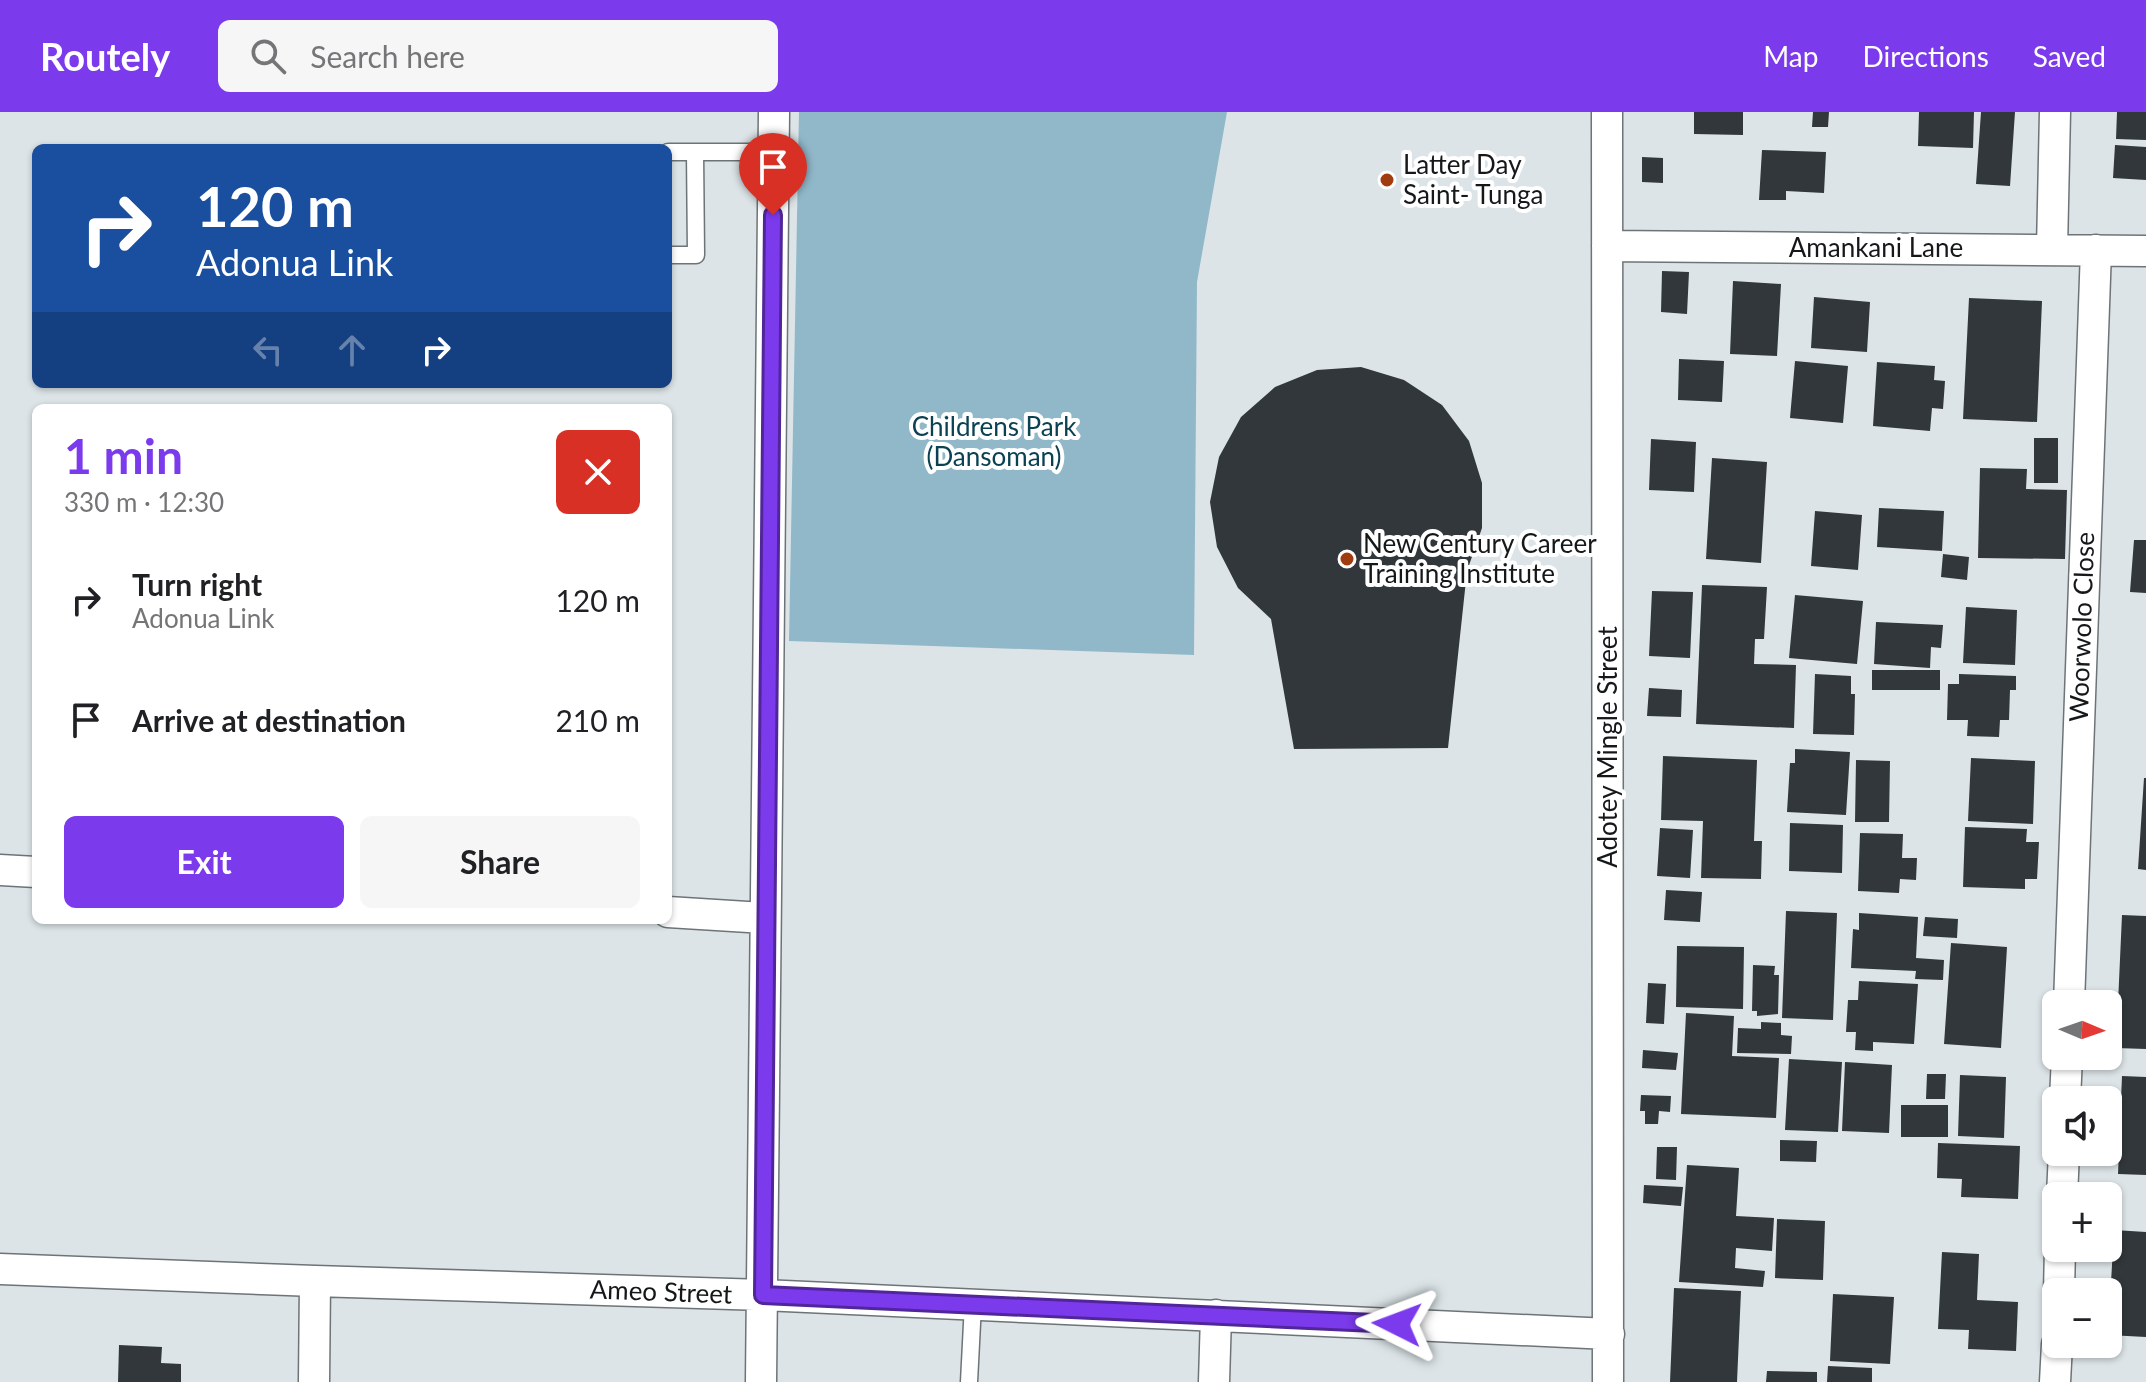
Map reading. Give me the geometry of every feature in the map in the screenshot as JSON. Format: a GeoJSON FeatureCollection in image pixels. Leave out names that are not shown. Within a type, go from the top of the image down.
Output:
{"type":"FeatureCollection","features":[{"type":"Feature","properties":{"kind":"street"},"geometry":{"type":"LineString","coordinates":[[761,1382],[774,112]]}},
{"type":"Feature","properties":{"kind":"street","name":"Adotey Mingle Street"},"geometry":{"type":"LineString","coordinates":[[1607,112],[1608,1382]]}},
{"type":"Feature","properties":{"kind":"street"},"geometry":{"type":"LineString","coordinates":[[2052,249],[2055,112]]}},
{"type":"Feature","properties":{"kind":"street","name":"Amankani Lane"},"geometry":{"type":"LineString","coordinates":[[1607,246],[2146,251]]}},
{"type":"Feature","properties":{"kind":"street","name":"Woorwolo Close"},"geometry":{"type":"LineString","coordinates":[[2070,990],[2096,250]]}},
{"type":"Feature","properties":{"kind":"street"},"geometry":{"type":"LineString","coordinates":[[0,870],[32,872]]}},
{"type":"Feature","properties":{"kind":"street"},"geometry":{"type":"LineString","coordinates":[[672,912],[765,918]]}},
{"type":"Feature","properties":{"kind":"street","name":"Ameo Street"},"geometry":{"type":"LineString","coordinates":[[0,1269],[763,1295],[1609,1334]]}},
{"type":"Feature","properties":{"kind":"street"},"geometry":{"type":"LineString","coordinates":[[314,1382],[315,1281]]}},
{"type":"Feature","properties":{"kind":"street"},"geometry":{"type":"LineString","coordinates":[[1214,1382],[1216,1315]]}},
{"type":"Feature","properties":{"kind":"street"},"geometry":{"type":"LineString","coordinates":[[2055,1382],[2056,1358]]}},
{"type":"Feature","properties":{"kind":"lane"},"geometry":{"type":"LineString","coordinates":[[672,152],[773,152]]}},
{"type":"Feature","properties":{"kind":"lane"},"geometry":{"type":"LineString","coordinates":[[672,255],[696,255],[695,152]]}},
{"type":"Feature","properties":{"kind":"lane"},"geometry":{"type":"LineString","coordinates":[[969,1382],[973,1304]]}},
{"type":"Feature","properties":{"kind":"green space","name":"Childrens Park (Dansoman)"},"geometry":{"type":"Polygon","coordinates":[[[799,112],[1227,112],[1197,282],[1194,655],[789,641],[799,112]]]}},
{"type":"Feature","properties":{"kind":"building"},"geometry":{"type":"Polygon","coordinates":[[[1694,112],[1743,112],[1743,135],[1694,134],[1694,112]]]}},
{"type":"Feature","properties":{"kind":"building"},"geometry":{"type":"Polygon","coordinates":[[[1813,112],[1829,112],[1828,127],[1812,127],[1813,112]]]}},
{"type":"Feature","properties":{"kind":"building"},"geometry":{"type":"Polygon","coordinates":[[[1919,112],[1974,112],[1973,148],[1918,146],[1919,112]]]}},
{"type":"Feature","properties":{"kind":"building"},"geometry":{"type":"Polygon","coordinates":[[[1981,112],[2015,112],[2010,186],[1976,184],[1981,112]]]}},
{"type":"Feature","properties":{"kind":"building"},"geometry":{"type":"Polygon","coordinates":[[[2117,112],[2146,112],[2146,140],[2116,139],[2117,112]]]}},
{"type":"Feature","properties":{"kind":"building"},"geometry":{"type":"Polygon","coordinates":[[[2115,145],[2146,147],[2146,180],[2113,178],[2115,145]]]}},
{"type":"Feature","properties":{"kind":"building"},"geometry":{"type":"Polygon","coordinates":[[[1762,150],[1826,152],[1824,193],[1786,191],[1786,200],[1759,200],[1762,150]]]}},
{"type":"Feature","properties":{"kind":"building"},"geometry":{"type":"Polygon","coordinates":[[[1642,157],[1663,158],[1663,183],[1642,182],[1642,157]]]}},
{"type":"Feature","properties":{"kind":"building"},"geometry":{"type":"Polygon","coordinates":[[[1662,271],[1689,272],[1687,314],[1661,312],[1662,271]]]}},
{"type":"Feature","properties":{"kind":"building"},"geometry":{"type":"Polygon","coordinates":[[[1733,281],[1781,284],[1777,356],[1730,354],[1733,281]]]}},
{"type":"Feature","properties":{"kind":"building"},"geometry":{"type":"Polygon","coordinates":[[[1814,297],[1870,302],[1867,352],[1811,348],[1814,297]]]}},
{"type":"Feature","properties":{"kind":"building"},"geometry":{"type":"Polygon","coordinates":[[[1969,298],[2042,301],[2037,422],[1963,419],[1969,298]]]}},
{"type":"Feature","properties":{"kind":"building"},"geometry":{"type":"Polygon","coordinates":[[[1679,359],[1724,361],[1722,402],[1678,400],[1679,359]]]}},
{"type":"Feature","properties":{"kind":"building"},"geometry":{"type":"Polygon","coordinates":[[[1795,361],[1848,366],[1843,423],[1790,418],[1795,361]]]}},
{"type":"Feature","properties":{"kind":"building"},"geometry":{"type":"Polygon","coordinates":[[[1877,362],[1935,366],[1934,380],[1945,381],[1943,409],[1932,408],[1930,431],[1873,426],[1877,362]]]}},
{"type":"Feature","properties":{"kind":"building","name":"New Century Career Training Institute"},"geometry":{"type":"Polygon","coordinates":[[[1361,367],[1404,380],[1442,405],[1469,441],[1482,483],[1482,528],[1467,571],[1448,748],[1294,749],[1271,619],[1238,588],[1217,547],[1210,502],[1219,457],[1241,417],[1275,387],[1317,370],[1361,367]]]}},
{"type":"Feature","properties":{"kind":"building"},"geometry":{"type":"Polygon","coordinates":[[[2034,438],[2058,438],[2058,483],[2034,483],[2034,438]]]}},
{"type":"Feature","properties":{"kind":"building"},"geometry":{"type":"Polygon","coordinates":[[[1651,439],[1696,442],[1694,492],[1649,490],[1651,439]]]}},
{"type":"Feature","properties":{"kind":"building"},"geometry":{"type":"Polygon","coordinates":[[[1712,458],[1767,462],[1761,563],[1706,559],[1712,458]]]}},
{"type":"Feature","properties":{"kind":"building"},"geometry":{"type":"Polygon","coordinates":[[[1980,468],[2027,469],[2026,489],[2067,490],[2065,559],[1978,558],[1980,468]]]}},
{"type":"Feature","properties":{"kind":"building"},"geometry":{"type":"Polygon","coordinates":[[[1879,508],[1944,511],[1942,551],[1877,547],[1879,508]]]}},
{"type":"Feature","properties":{"kind":"building"},"geometry":{"type":"Polygon","coordinates":[[[1815,511],[1862,515],[1858,570],[1811,566],[1815,511]]]}},
{"type":"Feature","properties":{"kind":"building"},"geometry":{"type":"Polygon","coordinates":[[[2134,540],[2146,540],[2146,593],[2130,592],[2134,540]]]}},
{"type":"Feature","properties":{"kind":"building"},"geometry":{"type":"Polygon","coordinates":[[[1943,554],[1969,557],[1967,580],[1941,577],[1943,554]]]}},
{"type":"Feature","properties":{"kind":"building"},"geometry":{"type":"Polygon","coordinates":[[[1702,585],[1767,587],[1764,639],[1755,639],[1754,664],[1796,665],[1794,728],[1696,724],[1702,585]]]}},
{"type":"Feature","properties":{"kind":"building"},"geometry":{"type":"Polygon","coordinates":[[[1652,591],[1693,592],[1690,658],[1649,656],[1652,591]]]}},
{"type":"Feature","properties":{"kind":"building"},"geometry":{"type":"Polygon","coordinates":[[[1795,595],[1863,601],[1857,664],[1789,658],[1795,595]]]}},
{"type":"Feature","properties":{"kind":"building"},"geometry":{"type":"Polygon","coordinates":[[[1966,607],[2017,610],[2015,665],[1963,663],[1966,607]]]}},
{"type":"Feature","properties":{"kind":"building"},"geometry":{"type":"Polygon","coordinates":[[[1876,622],[1943,625],[1941,648],[1931,647],[1930,668],[1874,664],[1876,622]]]}},
{"type":"Feature","properties":{"kind":"building"},"geometry":{"type":"Polygon","coordinates":[[[1872,670],[1940,670],[1940,690],[1872,690],[1872,670]]]}},
{"type":"Feature","properties":{"kind":"building"},"geometry":{"type":"Polygon","coordinates":[[[1815,674],[1851,676],[1851,694],[1855,694],[1854,735],[1813,734],[1815,674]]]}},
{"type":"Feature","properties":{"kind":"building"},"geometry":{"type":"Polygon","coordinates":[[[1959,674],[2016,676],[2016,690],[2010,690],[2009,720],[2000,720],[1999,737],[1967,736],[1968,720],[1947,720],[1948,684],[1959,684],[1959,674]]]}},
{"type":"Feature","properties":{"kind":"building"},"geometry":{"type":"Polygon","coordinates":[[[1649,688],[1682,690],[1681,717],[1647,716],[1649,688]]]}},
{"type":"Feature","properties":{"kind":"building"},"geometry":{"type":"Polygon","coordinates":[[[1795,749],[1850,752],[1846,815],[1787,812],[1790,763],[1795,763],[1795,749]]]}},
{"type":"Feature","properties":{"kind":"building"},"geometry":{"type":"Polygon","coordinates":[[[1663,756],[1757,760],[1754,841],[1762,841],[1761,879],[1701,878],[1703,821],[1661,820],[1663,756]]]}},
{"type":"Feature","properties":{"kind":"building"},"geometry":{"type":"Polygon","coordinates":[[[1971,758],[2035,761],[2033,824],[1968,821],[1971,758]]]}},
{"type":"Feature","properties":{"kind":"building"},"geometry":{"type":"Polygon","coordinates":[[[1856,760],[1890,761],[1889,822],[1855,822],[1856,760]]]}},
{"type":"Feature","properties":{"kind":"building"},"geometry":{"type":"Polygon","coordinates":[[[2146,778],[2146,870],[2138,869],[2146,778]]]}},
{"type":"Feature","properties":{"kind":"building"},"geometry":{"type":"Polygon","coordinates":[[[1790,823],[1843,825],[1842,873],[1789,871],[1790,823]]]}},
{"type":"Feature","properties":{"kind":"building"},"geometry":{"type":"Polygon","coordinates":[[[1965,827],[2027,829],[2026,842],[2039,842],[2037,879],[2025,879],[2025,889],[1963,887],[1965,827]]]}},
{"type":"Feature","properties":{"kind":"building"},"geometry":{"type":"Polygon","coordinates":[[[1660,828],[1693,830],[1690,878],[1657,876],[1660,828]]]}},
{"type":"Feature","properties":{"kind":"building"},"geometry":{"type":"Polygon","coordinates":[[[1860,833],[1903,834],[1902,858],[1917,858],[1916,880],[1900,879],[1899,893],[1858,891],[1860,833]]]}},
{"type":"Feature","properties":{"kind":"building"},"geometry":{"type":"Polygon","coordinates":[[[1666,890],[1702,892],[1700,922],[1664,920],[1666,890]]]}},
{"type":"Feature","properties":{"kind":"building"},"geometry":{"type":"Polygon","coordinates":[[[1786,911],[1837,913],[1833,1020],[1782,1018],[1786,911]]]}},
{"type":"Feature","properties":{"kind":"building"},"geometry":{"type":"Polygon","coordinates":[[[1859,913],[1918,917],[1916,958],[1944,960],[1943,980],[1915,979],[1916,971],[1851,968],[1853,929],[1859,930],[1859,913]]]}},
{"type":"Feature","properties":{"kind":"building"},"geometry":{"type":"Polygon","coordinates":[[[2122,915],[2146,916],[2146,1049],[2122,1048],[2122,990],[2119,990],[2122,915]]]}},
{"type":"Feature","properties":{"kind":"building"},"geometry":{"type":"Polygon","coordinates":[[[1925,917],[1958,919],[1957,938],[1923,936],[1925,917]]]}},
{"type":"Feature","properties":{"kind":"building"},"geometry":{"type":"Polygon","coordinates":[[[1951,943],[2007,947],[2001,1048],[1944,1044],[1951,943]]]}},
{"type":"Feature","properties":{"kind":"building"},"geometry":{"type":"Polygon","coordinates":[[[1677,946],[1744,947],[1743,1009],[1676,1007],[1677,946]]]}},
{"type":"Feature","properties":{"kind":"building"},"geometry":{"type":"Polygon","coordinates":[[[1753,965],[1775,966],[1774,975],[1779,975],[1778,1014],[1757,1016],[1757,1011],[1752,1011],[1753,965]]]}},
{"type":"Feature","properties":{"kind":"building"},"geometry":{"type":"Polygon","coordinates":[[[1859,981],[1918,984],[1914,1044],[1873,1042],[1873,1051],[1855,1050],[1856,1032],[1846,1032],[1848,1000],[1858,1000],[1859,981]]]}},
{"type":"Feature","properties":{"kind":"building"},"geometry":{"type":"Polygon","coordinates":[[[1648,983],[1666,984],[1664,1024],[1646,1023],[1648,983]]]}},
{"type":"Feature","properties":{"kind":"building"},"geometry":{"type":"Polygon","coordinates":[[[1686,1013],[1734,1016],[1732,1056],[1779,1058],[1776,1118],[1681,1114],[1686,1013]]]}},
{"type":"Feature","properties":{"kind":"building"},"geometry":{"type":"Polygon","coordinates":[[[1761,1022],[1781,1023],[1781,1035],[1792,1036],[1791,1054],[1737,1053],[1738,1028],[1761,1029],[1761,1022]]]}},
{"type":"Feature","properties":{"kind":"building"},"geometry":{"type":"Polygon","coordinates":[[[1643,1050],[1678,1053],[1676,1070],[1642,1068],[1643,1050]]]}},
{"type":"Feature","properties":{"kind":"building"},"geometry":{"type":"Polygon","coordinates":[[[1789,1059],[1842,1062],[1838,1132],[1785,1130],[1789,1059]]]}},
{"type":"Feature","properties":{"kind":"building"},"geometry":{"type":"Polygon","coordinates":[[[1845,1062],[1892,1065],[1889,1133],[1842,1131],[1845,1062]]]}},
{"type":"Feature","properties":{"kind":"building"},"geometry":{"type":"Polygon","coordinates":[[[1927,1074],[1946,1074],[1945,1099],[1926,1099],[1927,1074]]]}},
{"type":"Feature","properties":{"kind":"building"},"geometry":{"type":"Polygon","coordinates":[[[1960,1075],[2006,1077],[2004,1138],[1958,1136],[1960,1075]]]}},
{"type":"Feature","properties":{"kind":"building"},"geometry":{"type":"Polygon","coordinates":[[[2122,1076],[2146,1077],[2146,1175],[2118,1174],[2118,1166],[2122,1166],[2122,1076]]]}},
{"type":"Feature","properties":{"kind":"building"},"geometry":{"type":"Polygon","coordinates":[[[1641,1095],[1671,1096],[1670,1112],[1659,1111],[1658,1124],[1645,1124],[1645,1111],[1640,1111],[1641,1095]]]}},
{"type":"Feature","properties":{"kind":"building"},"geometry":{"type":"Polygon","coordinates":[[[1901,1105],[1948,1105],[1948,1137],[1901,1137],[1901,1105]]]}},
{"type":"Feature","properties":{"kind":"building"},"geometry":{"type":"Polygon","coordinates":[[[1780,1140],[1817,1141],[1816,1162],[1780,1161],[1780,1140]]]}},
{"type":"Feature","properties":{"kind":"building"},"geometry":{"type":"Polygon","coordinates":[[[1938,1143],[2020,1146],[2018,1199],[1961,1197],[1962,1179],[1937,1178],[1938,1143]]]}},
{"type":"Feature","properties":{"kind":"building"},"geometry":{"type":"Polygon","coordinates":[[[1657,1147],[1677,1147],[1676,1180],[1656,1179],[1657,1147]]]}},
{"type":"Feature","properties":{"kind":"building"},"geometry":{"type":"Polygon","coordinates":[[[1687,1165],[1739,1168],[1736,1216],[1774,1218],[1772,1251],[1736,1248],[1735,1268],[1765,1271],[1763,1287],[1679,1282],[1687,1165]]]}},
{"type":"Feature","properties":{"kind":"building"},"geometry":{"type":"Polygon","coordinates":[[[1644,1185],[1683,1187],[1681,1206],[1643,1203],[1644,1185]]]}},
{"type":"Feature","properties":{"kind":"building"},"geometry":{"type":"Polygon","coordinates":[[[1777,1219],[1825,1221],[1823,1280],[1775,1278],[1777,1219]]]}},
{"type":"Feature","properties":{"kind":"building"},"geometry":{"type":"Polygon","coordinates":[[[2122,1230],[2146,1232],[2146,1337],[2122,1336],[2122,1278],[2111,1278],[2112,1262],[2122,1262],[2122,1230]]]}},
{"type":"Feature","properties":{"kind":"building"},"geometry":{"type":"Polygon","coordinates":[[[1942,1252],[1979,1254],[1977,1300],[2018,1302],[2016,1351],[1968,1349],[1969,1330],[1938,1329],[1942,1252]]]}},
{"type":"Feature","properties":{"kind":"building"},"geometry":{"type":"Polygon","coordinates":[[[1674,1288],[1741,1291],[1737,1382],[1670,1382],[1674,1288]]]}},
{"type":"Feature","properties":{"kind":"building"},"geometry":{"type":"Polygon","coordinates":[[[1833,1294],[1894,1297],[1890,1364],[1830,1361],[1833,1294]]]}},
{"type":"Feature","properties":{"kind":"building"},"geometry":{"type":"Polygon","coordinates":[[[119,1345],[162,1347],[161,1363],[181,1364],[181,1382],[118,1382],[119,1345]]]}},
{"type":"Feature","properties":{"kind":"building"},"geometry":{"type":"Polygon","coordinates":[[[1828,1366],[1872,1368],[1872,1382],[1827,1382],[1828,1366]]]}},
{"type":"Feature","properties":{"kind":"building"},"geometry":{"type":"Polygon","coordinates":[[[1767,1371],[1817,1372],[1817,1382],[1766,1382],[1767,1371]]]}},
{"type":"Feature","properties":{"kind":"place","name":"Latter Day Saint- Tunga"},"geometry":{"type":"Point","coordinates":[1387,180]}},
{"type":"Feature","properties":{"kind":"place","name":"New Century Career Training Institute"},"geometry":{"type":"Point","coordinates":[1347,559]}},
{"type":"Feature","properties":{"kind":"route"},"geometry":{"type":"LineString","coordinates":[[773,215],[763,1295],[1397,1324]]}}]}
